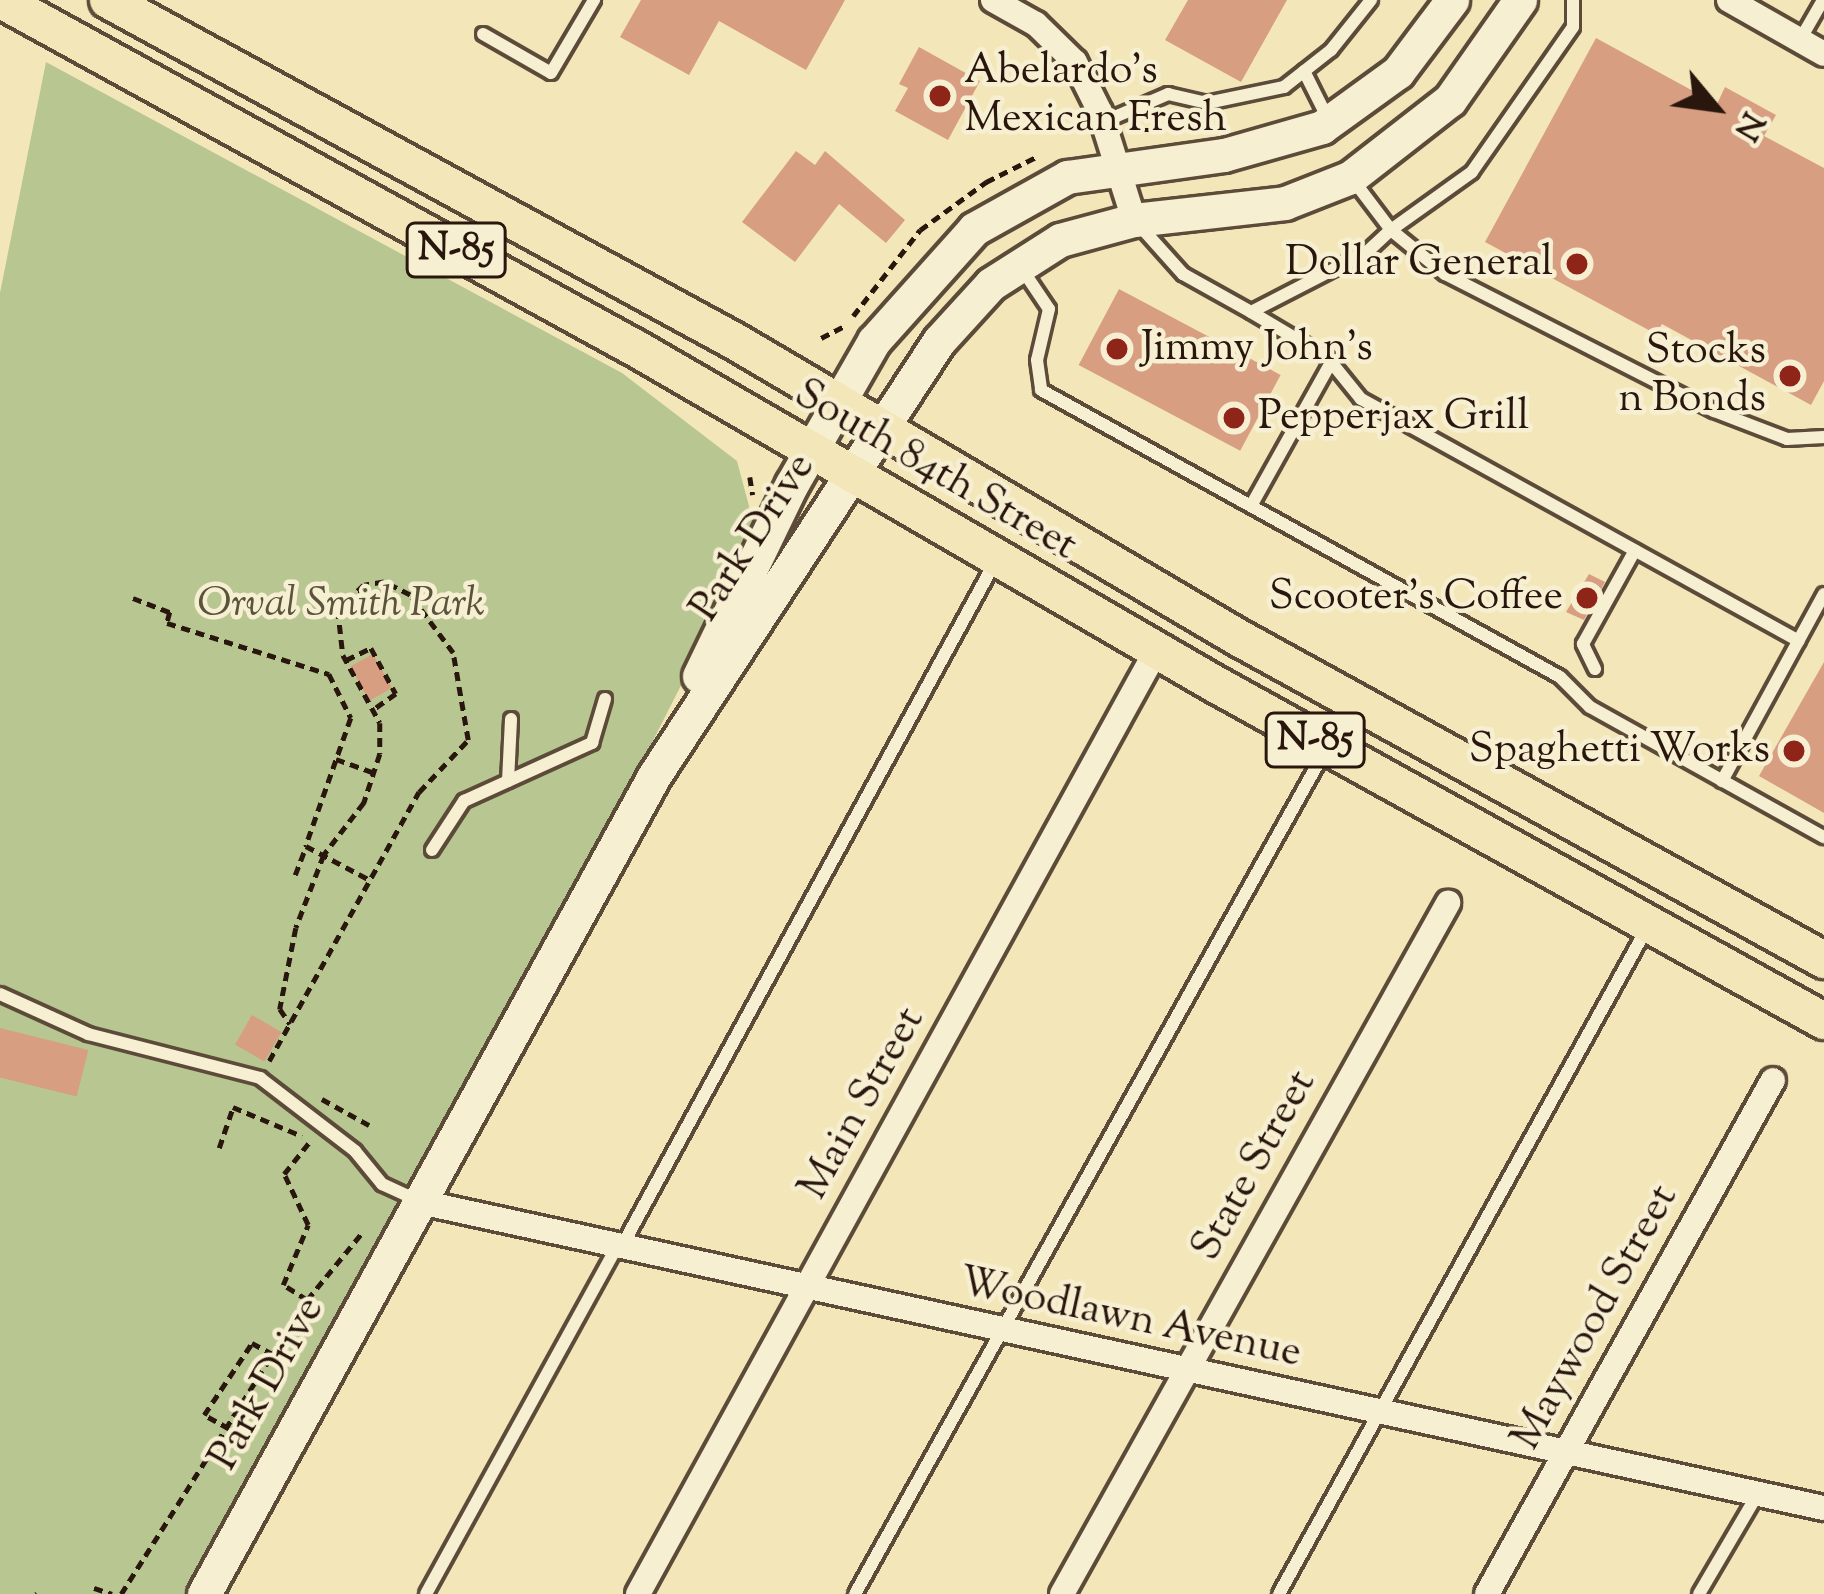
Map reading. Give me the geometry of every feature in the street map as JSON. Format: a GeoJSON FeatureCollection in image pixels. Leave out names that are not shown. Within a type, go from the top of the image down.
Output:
{"type":"FeatureCollection","features":[{"type":"Feature","properties":{"kind":"main road","name":"South 84th Street"},"geometry":{"type":"LineString","coordinates":[[1,0],[850,472],[1327,747],[1824,1021]]}},
{"type":"Feature","properties":{"kind":"main road","name":"South 84th Street"},"geometry":{"type":"LineString","coordinates":[[116,4],[839,401],[1239,638],[1824,960]]}},
{"type":"Feature","properties":{"kind":"street"},"geometry":{"type":"LineString","coordinates":[[993,0],[1060,45],[1103,122],[1134,220]]}},
{"type":"Feature","properties":{"kind":"street","name":"Park Drive"},"geometry":{"type":"LineString","coordinates":[[204,1594],[654,776],[811,451],[905,300],[974,229],[1032,191],[1120,166],[1262,147],[1330,122],[1399,73],[1452,0]]}},
{"type":"Feature","properties":{"kind":"street","name":"Park Drive"},"geometry":{"type":"LineString","coordinates":[[654,776],[880,425],[953,325],[1017,263],[1060,240],[1134,220],[1243,212],[1351,177],[1450,100],[1520,0]]}},
{"type":"Feature","properties":{"kind":"street"},"geometry":{"type":"LineString","coordinates":[[1729,0],[1824,54]]}},
{"type":"Feature","properties":{"kind":"street","name":"Main Street"},"geometry":{"type":"LineString","coordinates":[[638,1594],[1156,651]]}},
{"type":"Feature","properties":{"kind":"street","name":"State Street"},"geometry":{"type":"LineString","coordinates":[[1062,1594],[1448,903]]}},
{"type":"Feature","properties":{"kind":"street","name":"Maywood Street"},"geometry":{"type":"LineString","coordinates":[[1487,1594],[1773,1080]]}},
{"type":"Feature","properties":{"kind":"street","name":"Woodlawn Avenue"},"geometry":{"type":"LineString","coordinates":[[420,1202],[618,1249],[1824,1508]]}},
{"type":"Feature","properties":{"kind":"lane"},"geometry":{"type":"LineString","coordinates":[[483,34],[551,73],[594,0]]}},
{"type":"Feature","properties":{"kind":"lane"},"geometry":{"type":"LineString","coordinates":[[1103,122],[1168,94],[1242,101],[1304,71],[1371,0]]}},
{"type":"Feature","properties":{"kind":"lane"},"geometry":{"type":"LineString","coordinates":[[1251,312],[1367,252],[1472,172],[1573,27],[1573,0]]}},
{"type":"Feature","properties":{"kind":"lane"},"geometry":{"type":"LineString","coordinates":[[1800,40],[1823,0]]}},
{"type":"Feature","properties":{"kind":"lane"},"geometry":{"type":"LineString","coordinates":[[1304,71],[1330,122]]}},
{"type":"Feature","properties":{"kind":"lane"},"geometry":{"type":"LineString","coordinates":[[1351,177],[1391,230],[1445,274],[1714,412],[1787,439],[1824,437]]}},
{"type":"Feature","properties":{"kind":"lane"},"geometry":{"type":"LineString","coordinates":[[1134,220],[1183,274],[1331,362],[1361,400],[1799,640]]}},
{"type":"Feature","properties":{"kind":"lane"},"geometry":{"type":"LineString","coordinates":[[1017,263],[1049,309],[1037,360],[1041,390],[1560,677],[1590,707],[1824,837]]}},
{"type":"Feature","properties":{"kind":"lane"},"geometry":{"type":"LineString","coordinates":[[1251,506],[1331,362]]}},
{"type":"Feature","properties":{"kind":"lane"},"geometry":{"type":"LineString","coordinates":[[1595,669],[1583,644],[1635,550]]}},
{"type":"Feature","properties":{"kind":"lane"},"geometry":{"type":"LineString","coordinates":[[426,1594],[997,557]]}},
{"type":"Feature","properties":{"kind":"lane"},"geometry":{"type":"LineString","coordinates":[[1722,781],[1824,594]]}},
{"type":"Feature","properties":{"kind":"lane"},"geometry":{"type":"LineString","coordinates":[[432,850],[464,801],[592,742],[605,699]]}},
{"type":"Feature","properties":{"kind":"lane"},"geometry":{"type":"LineString","coordinates":[[508,781],[511,719]]}},
{"type":"Feature","properties":{"kind":"lane"},"geometry":{"type":"LineString","coordinates":[[855,1594],[1327,747]]}},
{"type":"Feature","properties":{"kind":"lane"},"geometry":{"type":"LineString","coordinates":[[1279,1594],[1648,925]]}},
{"type":"Feature","properties":{"kind":"lane"},"geometry":{"type":"LineString","coordinates":[[0,994],[88,1034],[220,1061],[260,1078],[323,1125],[382,1184],[420,1202]]}},
{"type":"Feature","properties":{"kind":"lane"},"geometry":{"type":"LineString","coordinates":[[1700,1594],[1758,1494]]}},
{"type":"Feature","properties":{"kind":"path"},"geometry":{"type":"LineString","coordinates":[[266,1068],[419,792],[460,754],[470,728],[453,653],[403,590],[373,582],[344,601],[336,621],[346,660],[382,735],[375,773],[364,803],[324,855],[281,998],[290,1024]]}},
{"type":"Feature","properties":{"kind":"path"},"geometry":{"type":"LineString","coordinates":[[133,598],[170,612],[167,623],[329,674],[351,718],[295,874]]}},
{"type":"Feature","properties":{"kind":"path"},"geometry":{"type":"LineString","coordinates":[[346,660],[371,648],[396,694],[373,710]]}},
{"type":"Feature","properties":{"kind":"path"},"geometry":{"type":"LineString","coordinates":[[336,760],[375,773]]}},
{"type":"Feature","properties":{"kind":"path"},"geometry":{"type":"LineString","coordinates":[[306,847],[370,880]]}},
{"type":"Feature","properties":{"kind":"path"},"geometry":{"type":"LineString","coordinates":[[307,1090],[370,1125]]}},
{"type":"Feature","properties":{"kind":"path"},"geometry":{"type":"LineString","coordinates":[[219,1148],[233,1108],[311,1140]]}},
{"type":"Feature","properties":{"kind":"path"},"geometry":{"type":"LineString","coordinates":[[307,1300],[283,1285],[308,1225],[284,1174],[323,1125]]}},
{"type":"Feature","properties":{"kind":"path"},"geometry":{"type":"LineString","coordinates":[[121,1594],[307,1300],[361,1234]]}},
{"type":"Feature","properties":{"kind":"path"},"geometry":{"type":"LineString","coordinates":[[229,1429],[204,1414],[252,1343],[276,1355]]}},
{"type":"Feature","properties":{"kind":"path"},"geometry":{"type":"LineString","coordinates":[[94,1588],[112,1594]]}},
{"type":"Feature","properties":{"kind":"green space","name":"Orval Smith Park"},"geometry":{"type":"Polygon","coordinates":[[[46,62],[622,373],[737,461],[757,536],[608,829],[188,1594],[0,1594],[0,293],[46,62]]]}},
{"type":"Feature","properties":{"kind":"building"},"geometry":{"type":"Polygon","coordinates":[[[641,0],[845,0],[806,70],[719,21],[689,75],[620,37],[641,0]]]}},
{"type":"Feature","properties":{"kind":"building"},"geometry":{"type":"Polygon","coordinates":[[[1188,0],[1287,0],[1241,82],[1165,40],[1188,0]]]}},
{"type":"Feature","properties":{"kind":"building"},"geometry":{"type":"Polygon","coordinates":[[[1596,38],[1717,104],[1725,87],[1776,115],[1764,136],[1824,168],[1824,381],[1811,405],[1662,324],[1656,334],[1485,242],[1596,38]]]}},
{"type":"Feature","properties":{"kind":"building"},"geometry":{"type":"Polygon","coordinates":[[[919,47],[980,81],[948,140],[895,111],[908,88],[899,84],[919,47]]]}},
{"type":"Feature","properties":{"kind":"building"},"geometry":{"type":"Polygon","coordinates":[[[796,151],[815,165],[825,151],[905,220],[886,243],[839,204],[795,262],[742,222],[796,151]]]}},
{"type":"Feature","properties":{"kind":"building"},"geometry":{"type":"Polygon","coordinates":[[[1119,289],[1281,375],[1240,451],[1079,365],[1119,289]]]}},
{"type":"Feature","properties":{"kind":"building","name":"Scooter's Coffee"},"geometry":{"type":"Polygon","coordinates":[[[1589,574],[1605,582],[1584,620],[1566,612],[1589,574]]]}},
{"type":"Feature","properties":{"kind":"building"},"geometry":{"type":"Polygon","coordinates":[[[373,654],[392,688],[369,701],[350,667],[373,654]]]}},
{"type":"Feature","properties":{"kind":"building"},"geometry":{"type":"Polygon","coordinates":[[[1824,662],[1824,813],[1759,776],[1824,662]]]}},
{"type":"Feature","properties":{"kind":"building"},"geometry":{"type":"Polygon","coordinates":[[[252,1015],[281,1032],[264,1061],[235,1044],[252,1015]]]}},
{"type":"Feature","properties":{"kind":"building"},"geometry":{"type":"Polygon","coordinates":[[[0,1028],[88,1050],[77,1097],[0,1077],[0,1028]]]}},
{"type":"Feature","properties":{"kind":"place","name":"Abelardo's Mexican Fresh"},"geometry":{"type":"Point","coordinates":[940,96]}},
{"type":"Feature","properties":{"kind":"place","name":"Dollar General"},"geometry":{"type":"Point","coordinates":[1577,264]}},
{"type":"Feature","properties":{"kind":"place","name":"Jimmy John's"},"geometry":{"type":"Point","coordinates":[1117,349]}},
{"type":"Feature","properties":{"kind":"place","name":"Stocks n Bonds"},"geometry":{"type":"Point","coordinates":[1790,376]}},
{"type":"Feature","properties":{"kind":"place","name":"Pepperjax Grill"},"geometry":{"type":"Point","coordinates":[1234,418]}},
{"type":"Feature","properties":{"kind":"place","name":"Scooter's Coffee"},"geometry":{"type":"Point","coordinates":[1587,598]}},
{"type":"Feature","properties":{"kind":"place","name":"Spaghetti Works"},"geometry":{"type":"Point","coordinates":[1794,751]}}]}
